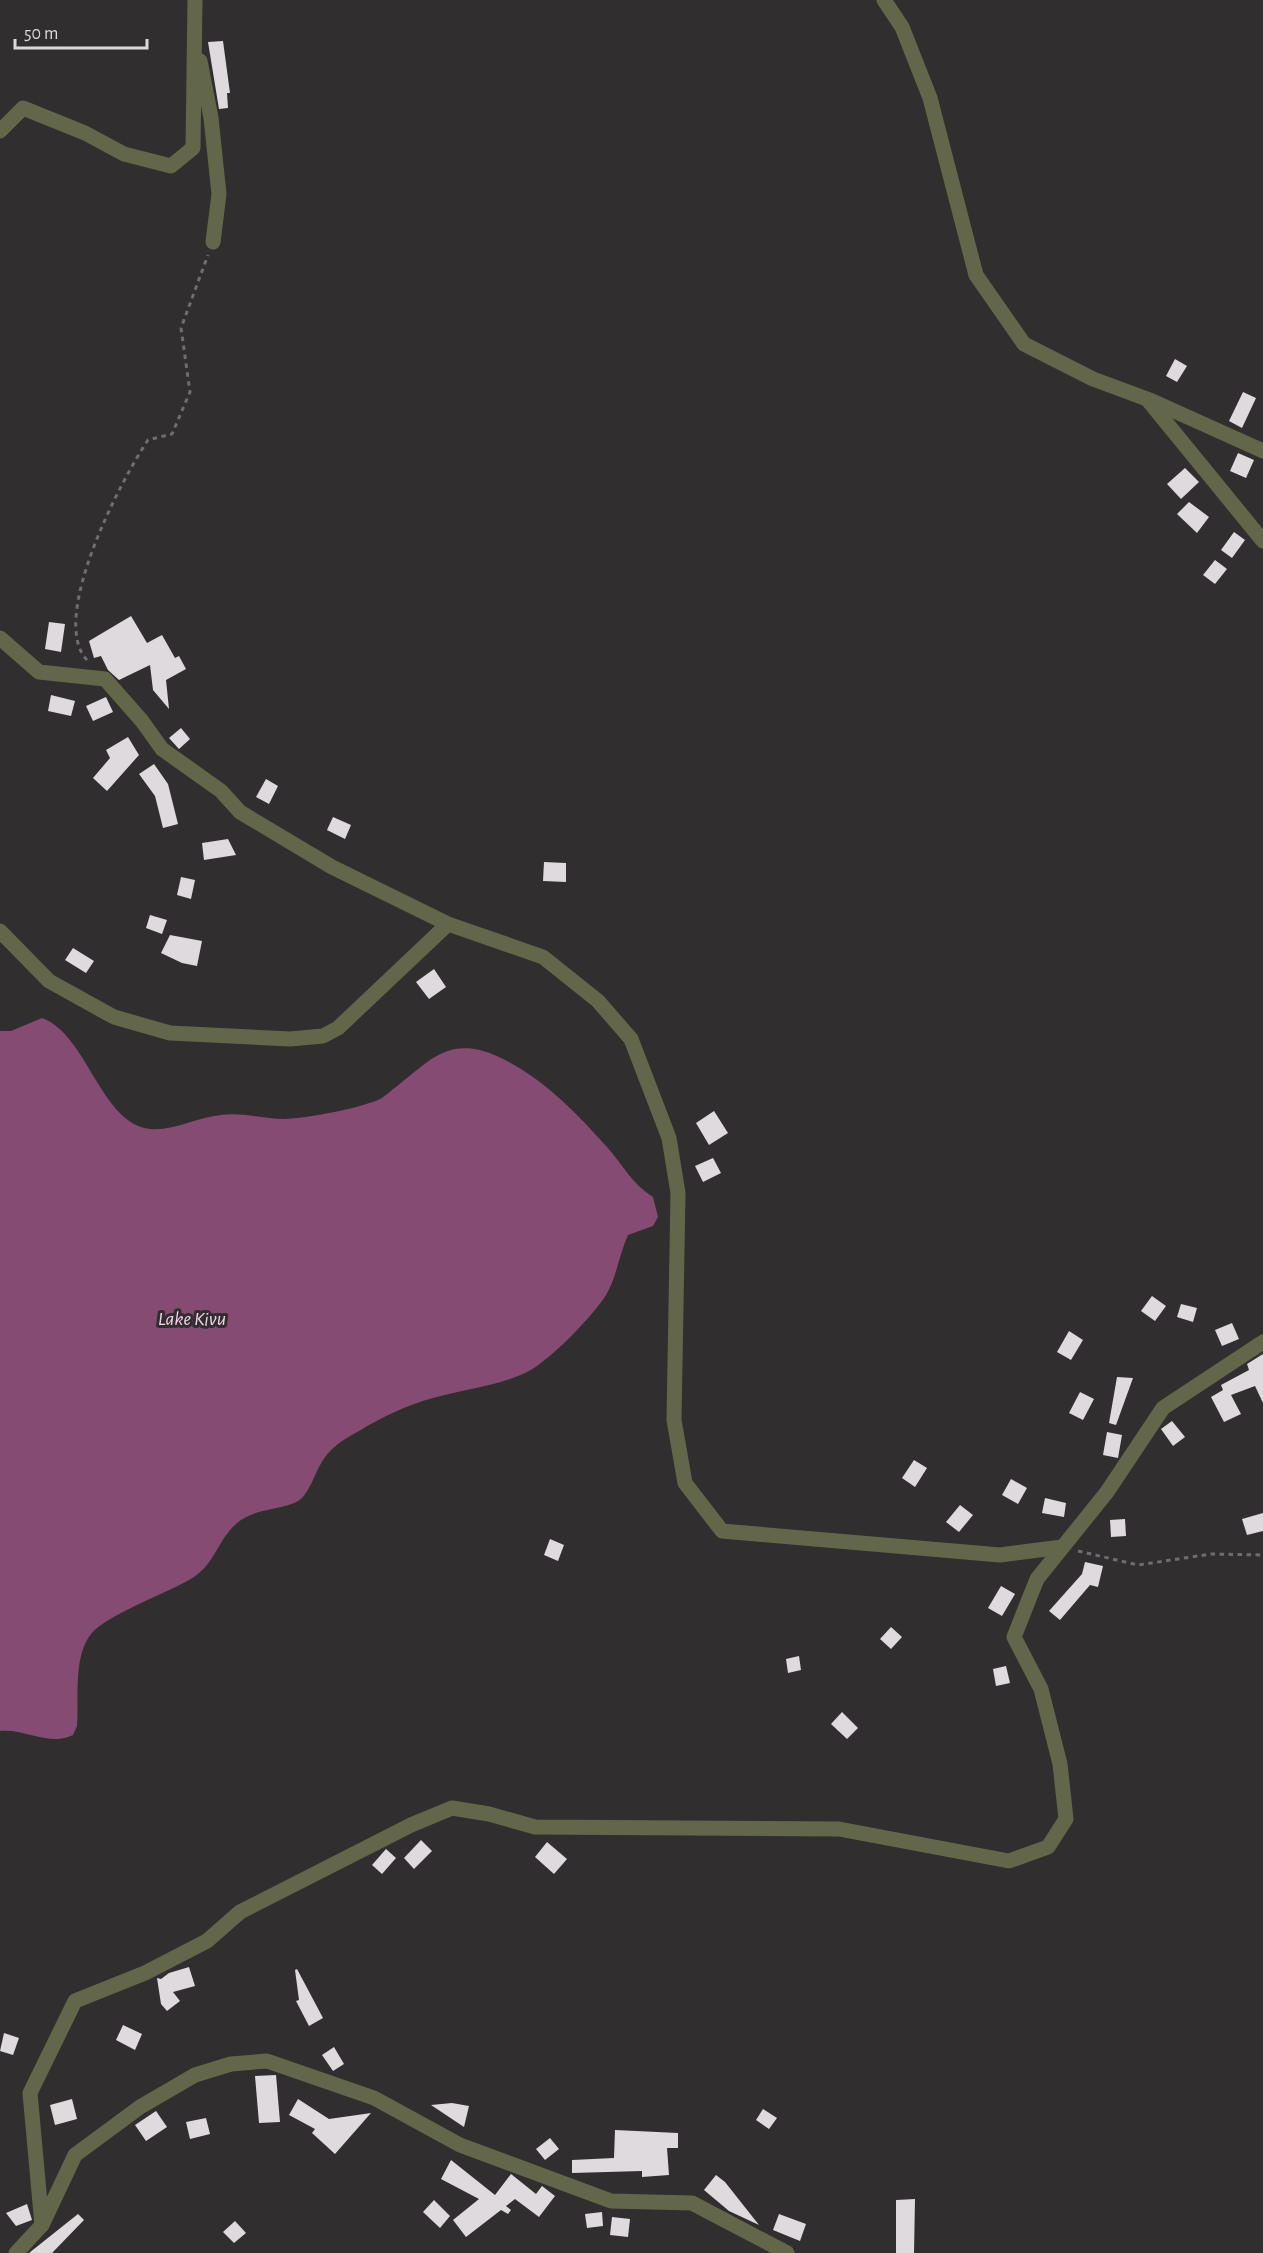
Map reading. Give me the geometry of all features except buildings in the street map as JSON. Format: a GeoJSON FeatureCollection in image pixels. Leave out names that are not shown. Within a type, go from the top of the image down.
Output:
{"type":"FeatureCollection","features":[{"type":"Feature","properties":{"kind":"street"},"geometry":{"type":"LineString","coordinates":[[0,131],[23,108],[85,133],[124,154],[171,166],[194,148],[193,28],[195,0]]}},
{"type":"Feature","properties":{"kind":"street"},"geometry":{"type":"LineString","coordinates":[[884,0],[902,27],[930,98],[976,275],[1024,344],[1093,379],[1147,399],[1263,451]]}},
{"type":"Feature","properties":{"kind":"street"},"geometry":{"type":"LineString","coordinates":[[193,28],[212,118],[219,194],[213,242]]}},
{"type":"Feature","properties":{"kind":"street"},"geometry":{"type":"LineString","coordinates":[[1147,399],[1263,541]]}},
{"type":"Feature","properties":{"kind":"street"},"geometry":{"type":"LineString","coordinates":[[0,638],[39,672],[105,679],[142,721],[162,749],[221,791],[240,812],[332,867],[448,924],[543,957],[598,1001],[631,1039],[669,1138],[678,1193],[674,1420],[685,1483],[722,1531],[1000,1555],[1062,1547]]}},
{"type":"Feature","properties":{"kind":"street"},"geometry":{"type":"LineString","coordinates":[[0,931],[49,981],[114,1017],[175,1034],[290,1039],[323,1036],[338,1028],[448,924]]}},
{"type":"Feature","properties":{"kind":"street"},"geometry":{"type":"LineString","coordinates":[[42,2225],[30,2093],[75,2001],[145,1973],[207,1941],[240,1911],[411,1824],[452,1808],[489,1814],[535,1827],[839,1828],[1009,1861],[1048,1847],[1066,1819],[1060,1764],[1041,1689],[1014,1637],[1037,1579],[1107,1492],[1163,1407],[1263,1342]]}},
{"type":"Feature","properties":{"kind":"street"},"geometry":{"type":"LineString","coordinates":[[15,2253],[42,2225],[75,2155],[140,2108],[195,2075],[231,2064],[267,2061],[374,2098],[460,2145],[611,2201],[692,2203],[787,2253]]}},
{"type":"Feature","properties":{"kind":"path"},"geometry":{"type":"LineString","coordinates":[[105,679],[79,652],[76,609],[96,537],[128,470],[148,440],[172,434],[190,393],[181,328],[213,242]]}},
{"type":"Feature","properties":{"kind":"path"},"geometry":{"type":"LineString","coordinates":[[1062,1547],[1138,1565],[1211,1554],[1263,1555]]}},
{"type":"Feature","properties":{"kind":"water","name":"Lake Kivu"},"geometry":{"type":"Polygon","coordinates":[[[42,1018],[58,1027],[71,1041],[106,1096],[119,1112],[133,1123],[150,1129],[168,1128],[221,1115],[237,1114],[284,1119],[345,1110],[381,1099],[440,1054],[463,1048],[477,1049],[525,1071],[555,1094],[607,1147],[633,1180],[653,1197],[658,1217],[653,1226],[628,1235],[606,1295],[571,1336],[538,1365],[506,1380],[414,1404],[386,1416],[347,1438],[327,1455],[302,1498],[289,1505],[244,1518],[230,1530],[207,1565],[194,1577],[124,1611],[99,1626],[85,1643],[79,1666],[77,1726],[73,1735],[56,1739],[0,1731],[0,1031],[11,1031],[42,1018]]]}}]}
